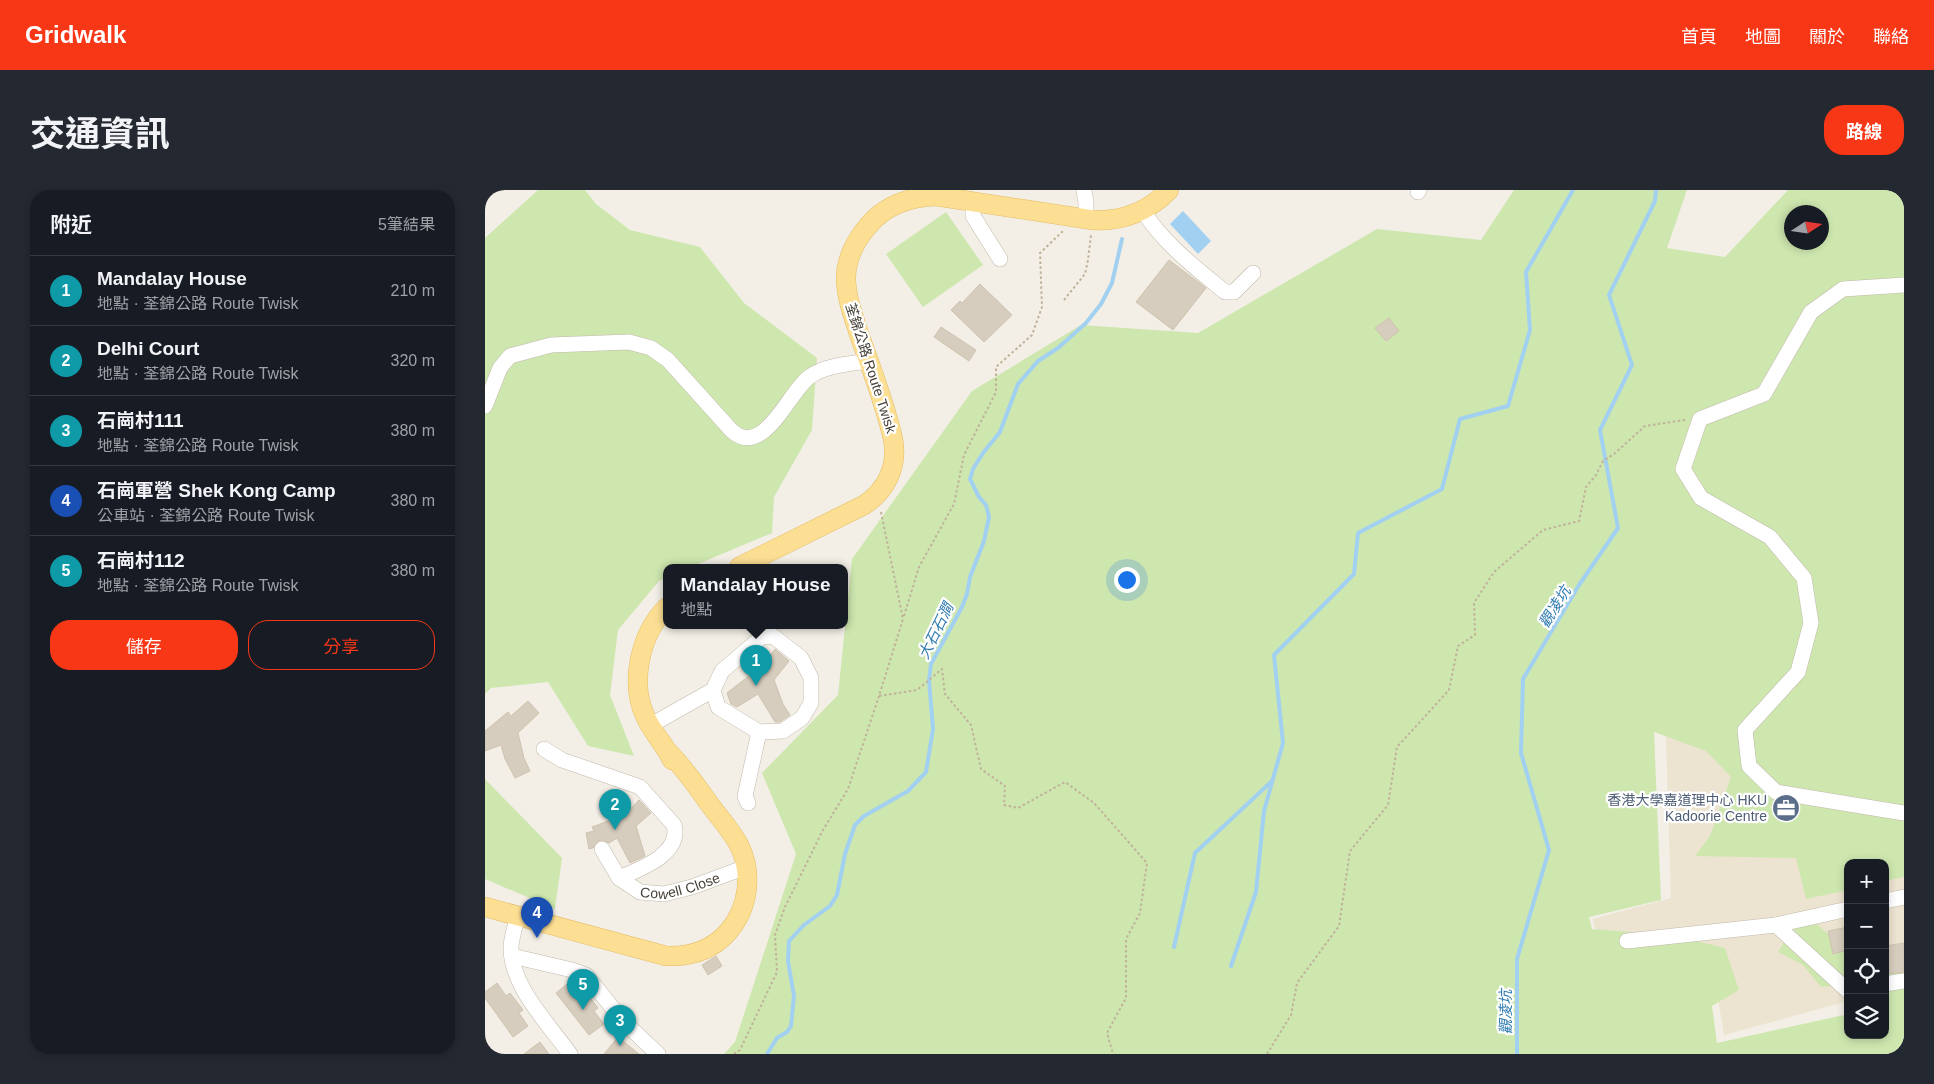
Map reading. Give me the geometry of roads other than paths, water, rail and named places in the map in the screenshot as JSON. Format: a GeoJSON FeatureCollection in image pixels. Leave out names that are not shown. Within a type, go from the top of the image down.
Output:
{"type":"FeatureCollection","features":[{"type":"Feature","properties":{"kind":"main road","name":"荃錦公路 Route Twisk"},"geometry":{"type":"LineString","coordinates":[[745,564],[858,509],[877,495],[885,486],[893,468],[895,447],[892,431],[850,304],[846,278],[850,257],[864,231],[878,216],[888,209],[911,199],[936,196],[1086,219],[1117,219],[1143,211],[1162,198],[1169,190]]}},
{"type":"Feature","properties":{"kind":"main road"},"geometry":{"type":"LineString","coordinates":[[485,907],[658,954],[676,956],[686,955],[713,945],[733,926],[739,917],[746,896],[746,867],[738,844],[680,763],[667,751],[642,706],[639,692],[640,664],[644,645],[651,629],[663,613]]}},
{"type":"Feature","properties":{"kind":"lane"},"geometry":{"type":"LineString","coordinates":[[1084,190],[1086,219]]}},
{"type":"Feature","properties":{"kind":"lane"},"geometry":{"type":"LineString","coordinates":[[973,201],[973,216],[1000,259]]}},
{"type":"Feature","properties":{"kind":"lane"},"geometry":{"type":"LineString","coordinates":[[1143,211],[1154,228],[1171,245],[1225,292],[1233,292],[1253,273]]}},
{"type":"Feature","properties":{"kind":"lane"},"geometry":{"type":"LineString","coordinates":[[1904,285],[1843,289],[1811,312],[1764,394],[1700,419],[1683,469],[1701,498],[1770,536],[1804,578],[1811,623],[1798,672],[1745,730],[1749,766],[1776,792],[1904,813]]}},
{"type":"Feature","properties":{"kind":"lane"},"geometry":{"type":"LineString","coordinates":[[485,406],[501,365],[511,356],[551,345],[629,342],[651,348],[668,360],[734,434],[742,438],[749,438],[759,435],[767,428],[803,383],[813,375],[834,366],[869,361]]}},
{"type":"Feature","properties":{"kind":"lane"},"geometry":{"type":"LineString","coordinates":[[651,725],[713,690],[722,671],[762,637],[773,636],[801,658],[811,678],[811,703],[802,718],[783,731],[759,732],[718,707],[713,690]]}},
{"type":"Feature","properties":{"kind":"lane"},"geometry":{"type":"LineString","coordinates":[[748,803],[745,796],[759,732]]}},
{"type":"Feature","properties":{"kind":"lane"},"geometry":{"type":"LineString","coordinates":[[544,749],[562,760],[640,787],[674,825],[676,832],[674,841],[667,850],[645,866],[619,878]]}},
{"type":"Feature","properties":{"kind":"lane","name":"Cowell Close"},"geometry":{"type":"LineString","coordinates":[[602,849],[619,878],[640,892],[664,894],[692,887],[746,867]]}},
{"type":"Feature","properties":{"kind":"lane"},"geometry":{"type":"LineString","coordinates":[[1889,900],[1904,897]]}},
{"type":"Feature","properties":{"kind":"lane"},"geometry":{"type":"LineString","coordinates":[[1627,941],[1776,925],[1844,910]]}},
{"type":"Feature","properties":{"kind":"lane"},"geometry":{"type":"LineString","coordinates":[[518,916],[512,939],[512,956],[519,984],[570,1054]]}},
{"type":"Feature","properties":{"kind":"lane"},"geometry":{"type":"LineString","coordinates":[[1776,925],[1844,987]]}},
{"type":"Feature","properties":{"kind":"lane"},"geometry":{"type":"LineString","coordinates":[[512,956],[586,975],[623,1020],[658,1054]]}},
{"type":"Feature","properties":{"kind":"lane"},"geometry":{"type":"LineString","coordinates":[[1889,983],[1904,981]]}},
{"type":"Feature","properties":{"kind":"water"},"geometry":{"type":"Polygon","coordinates":[[[1183,211],[1211,241],[1198,254],[1170,224],[1183,211]]]}},
{"type":"Feature","properties":{"kind":"waterway"},"geometry":{"type":"LineString","coordinates":[[1231,966],[1256,892],[1264,811],[1283,743],[1274,655],[1354,574],[1358,533],[1442,489],[1460,419],[1508,406],[1530,330],[1526,272],[1573,190]]}},
{"type":"Feature","properties":{"kind":"waterway","name":"觀凌坑"},"geometry":{"type":"LineString","coordinates":[[1517,1054],[1517,959],[1549,850],[1521,753],[1523,679],[1579,585],[1618,528],[1600,430],[1632,365],[1609,295],[1655,201],[1656,190]]}},
{"type":"Feature","properties":{"kind":"waterway","name":"大石石澗"},"geometry":{"type":"LineString","coordinates":[[767,1054],[777,1038],[787,1032],[791,1026],[794,996],[788,961],[789,941],[804,925],[830,906],[837,895],[845,854],[855,825],[864,816],[908,791],[926,772],[933,729],[929,680],[931,664],[962,607],[970,577],[984,541],[989,517],[986,505],[979,497],[970,479],[973,469],[1000,432],[1018,384],[1038,361],[1058,348],[1086,323],[1101,304],[1112,283],[1122,239]]}},
{"type":"Feature","properties":{"kind":"waterway"},"geometry":{"type":"LineString","coordinates":[[1174,947],[1195,853],[1272,781]]}},
{"type":"Feature","properties":{"kind":"place","name":"Mandalay House"},"geometry":{"type":"Point","coordinates":[756,686]}},
{"type":"Feature","properties":{"kind":"place","name":"香港大學嘉道理中心 HKU Kadoorie Centre"},"geometry":{"type":"Point","coordinates":[1786,808]}},
{"type":"Feature","properties":{"kind":"place","name":"Delhi Court"},"geometry":{"type":"Point","coordinates":[615,830]}},
{"type":"Feature","properties":{"kind":"place","name":"石崗軍營 Shek Kong Camp"},"geometry":{"type":"Point","coordinates":[537,938]}},
{"type":"Feature","properties":{"kind":"place","name":"石崗村112"},"geometry":{"type":"Point","coordinates":[583,1010]}},
{"type":"Feature","properties":{"kind":"place","name":"石崗村111"},"geometry":{"type":"Point","coordinates":[620,1046]}}]}
